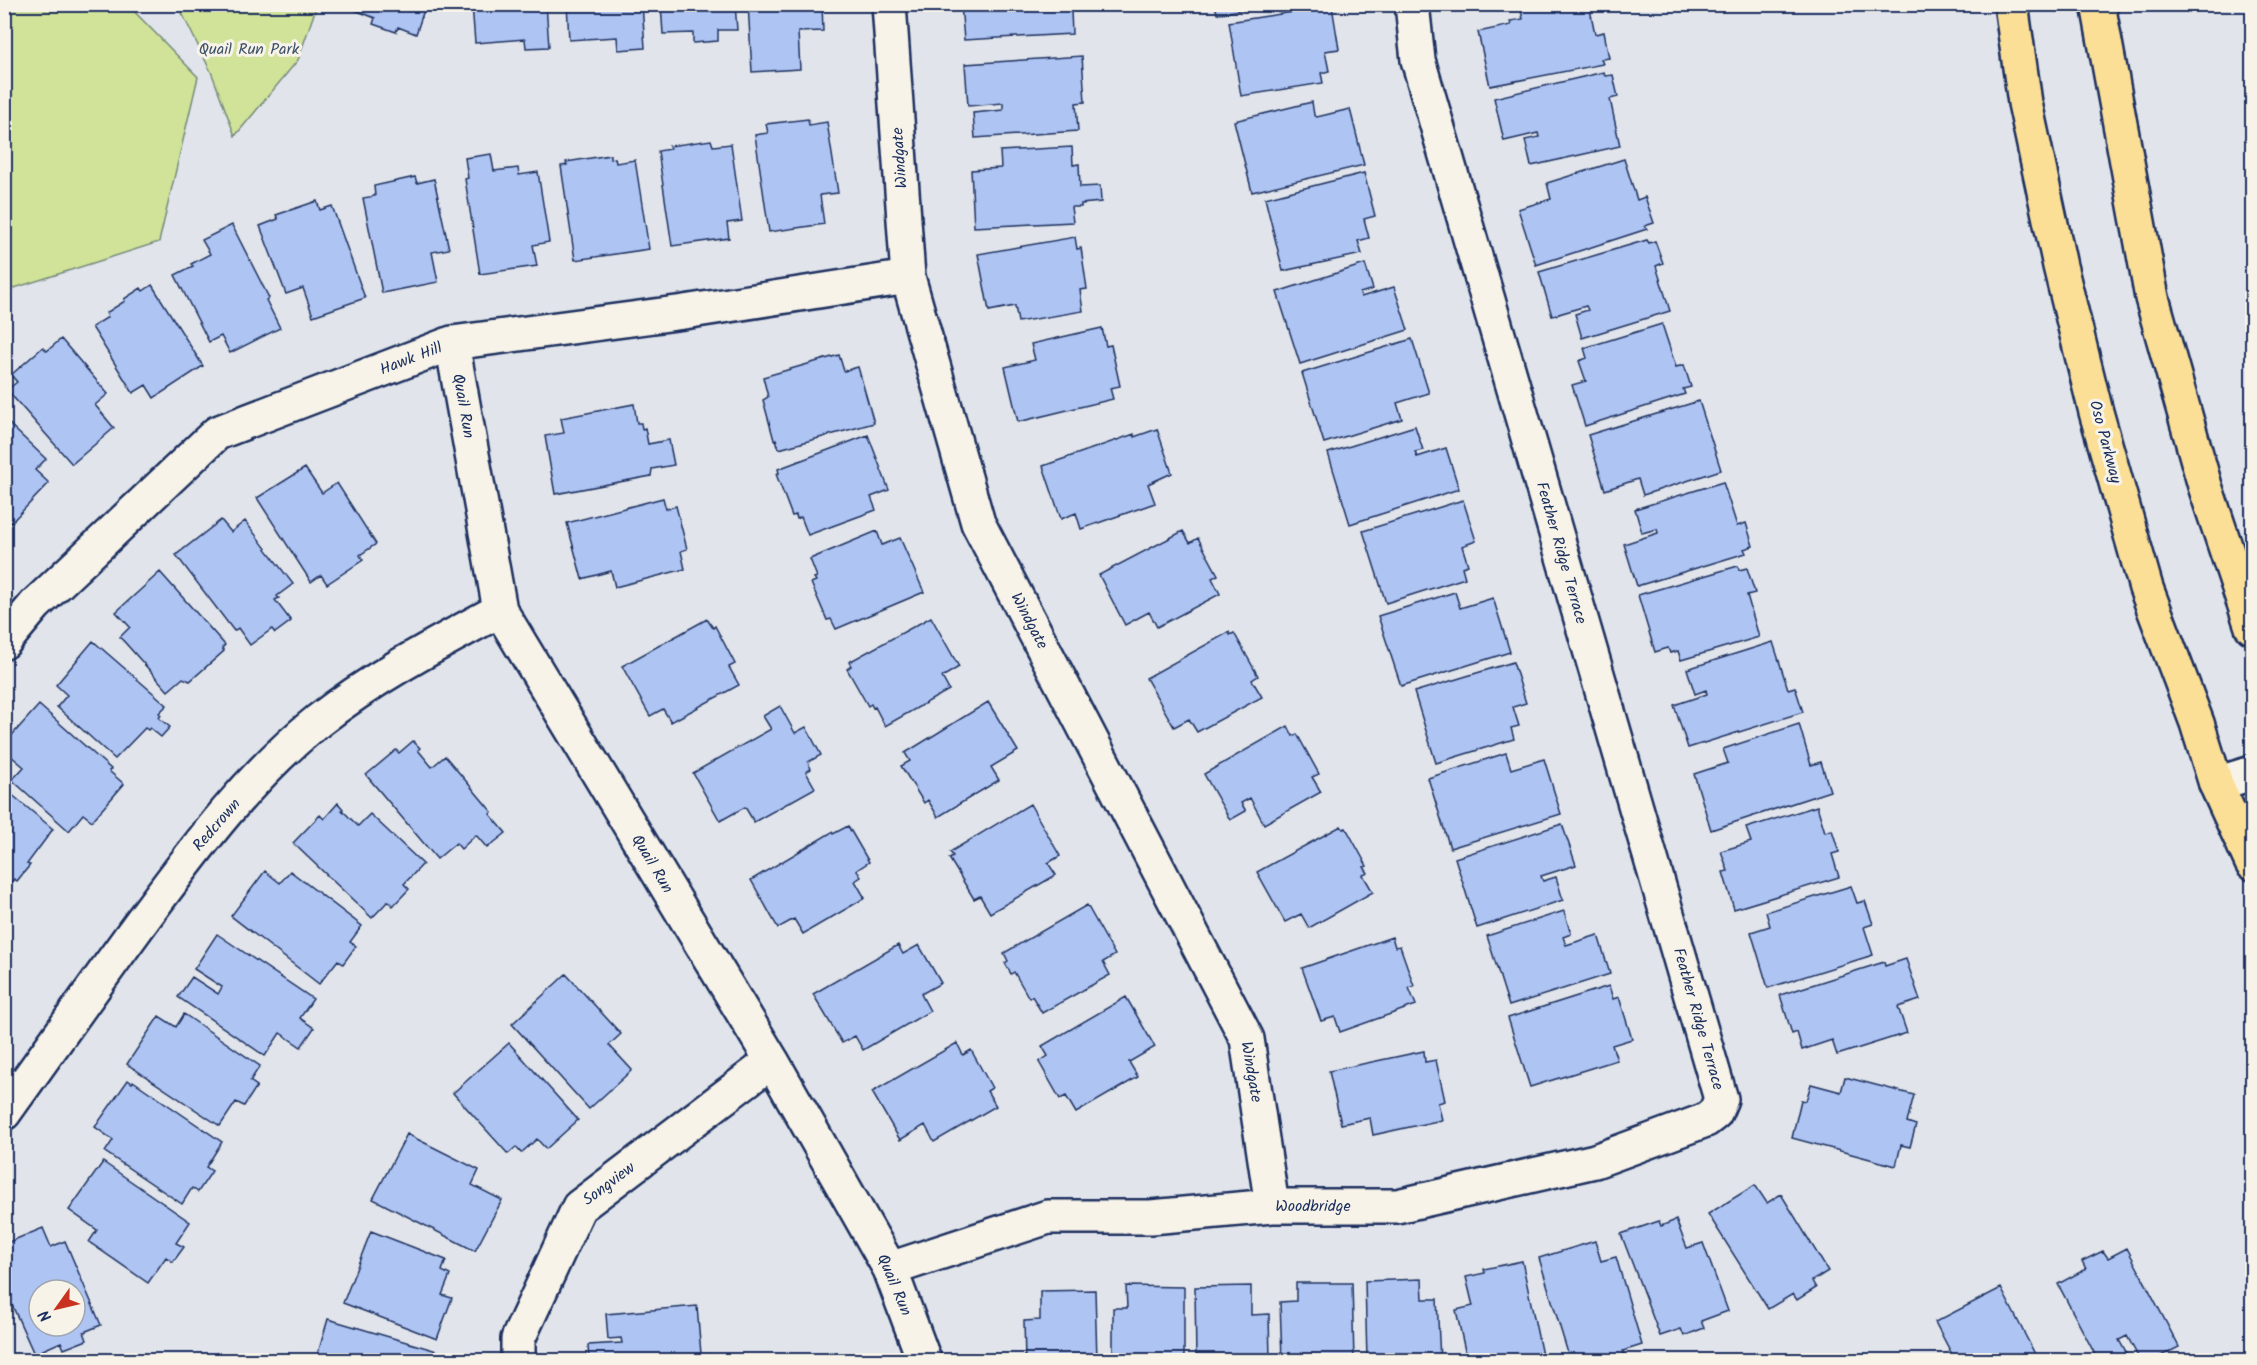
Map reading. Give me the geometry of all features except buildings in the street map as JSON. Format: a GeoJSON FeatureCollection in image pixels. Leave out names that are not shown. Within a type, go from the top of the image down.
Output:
{"type":"FeatureCollection","features":[{"type":"Feature","properties":{"kind":"main road","name":"Oso Parkway"},"geometry":{"type":"LineString","coordinates":[[2011,4],[2028,115],[2060,266],[2096,412],[2146,588],[2197,723],[2216,784],[2253,863]]}},
{"type":"Feature","properties":{"kind":"main road"},"geometry":{"type":"LineString","coordinates":[[2098,4],[2152,298],[2205,486],[2253,627]]}},
{"type":"Feature","properties":{"kind":"street","name":"Windgate"},"geometry":{"type":"LineString","coordinates":[[888,4],[908,277],[978,523],[1247,1039],[1272,1206]]}},
{"type":"Feature","properties":{"kind":"street","name":"Feather Ridge Terrace"},"geometry":{"type":"LineString","coordinates":[[1412,4],[1418,60],[1721,1099]]}},
{"type":"Feature","properties":{"kind":"street","name":"Hawk Hill"},"geometry":{"type":"LineString","coordinates":[[4,642],[35,606],[217,433],[452,343],[684,312],[908,277]]}},
{"type":"Feature","properties":{"kind":"street","name":"Quail Run"},"geometry":{"type":"LineString","coordinates":[[452,343],[500,610],[772,1061],[890,1269],[924,1360]]}},
{"type":"Feature","properties":{"kind":"street","name":"Redcrown"},"geometry":{"type":"LineString","coordinates":[[4,1113],[203,837],[272,764],[317,722],[364,688],[425,650],[500,610]]}},
{"type":"Feature","properties":{"kind":"street"},"geometry":{"type":"LineString","coordinates":[[2216,784],[2253,773]]}},
{"type":"Feature","properties":{"kind":"street","name":"Songview"},"geometry":{"type":"LineString","coordinates":[[518,1360],[518,1338],[579,1207],[772,1061]]}},
{"type":"Feature","properties":{"kind":"street","name":"Woodbridge"},"geometry":{"type":"LineString","coordinates":[[890,1269],[1048,1217],[1151,1217],[1272,1206],[1397,1206],[1595,1161],[1706,1120],[1715,1113],[1721,1099]]}},
{"type":"Feature","properties":{"kind":"green space"},"geometry":{"type":"Polygon","coordinates":[[[5,4],[128,5],[198,77],[159,242],[5,291],[5,4]]]}},
{"type":"Feature","properties":{"kind":"green space","name":"Quail Run Park"},"geometry":{"type":"Polygon","coordinates":[[[178,5],[317,5],[298,60],[235,136],[212,74],[178,5]]]}}]}
